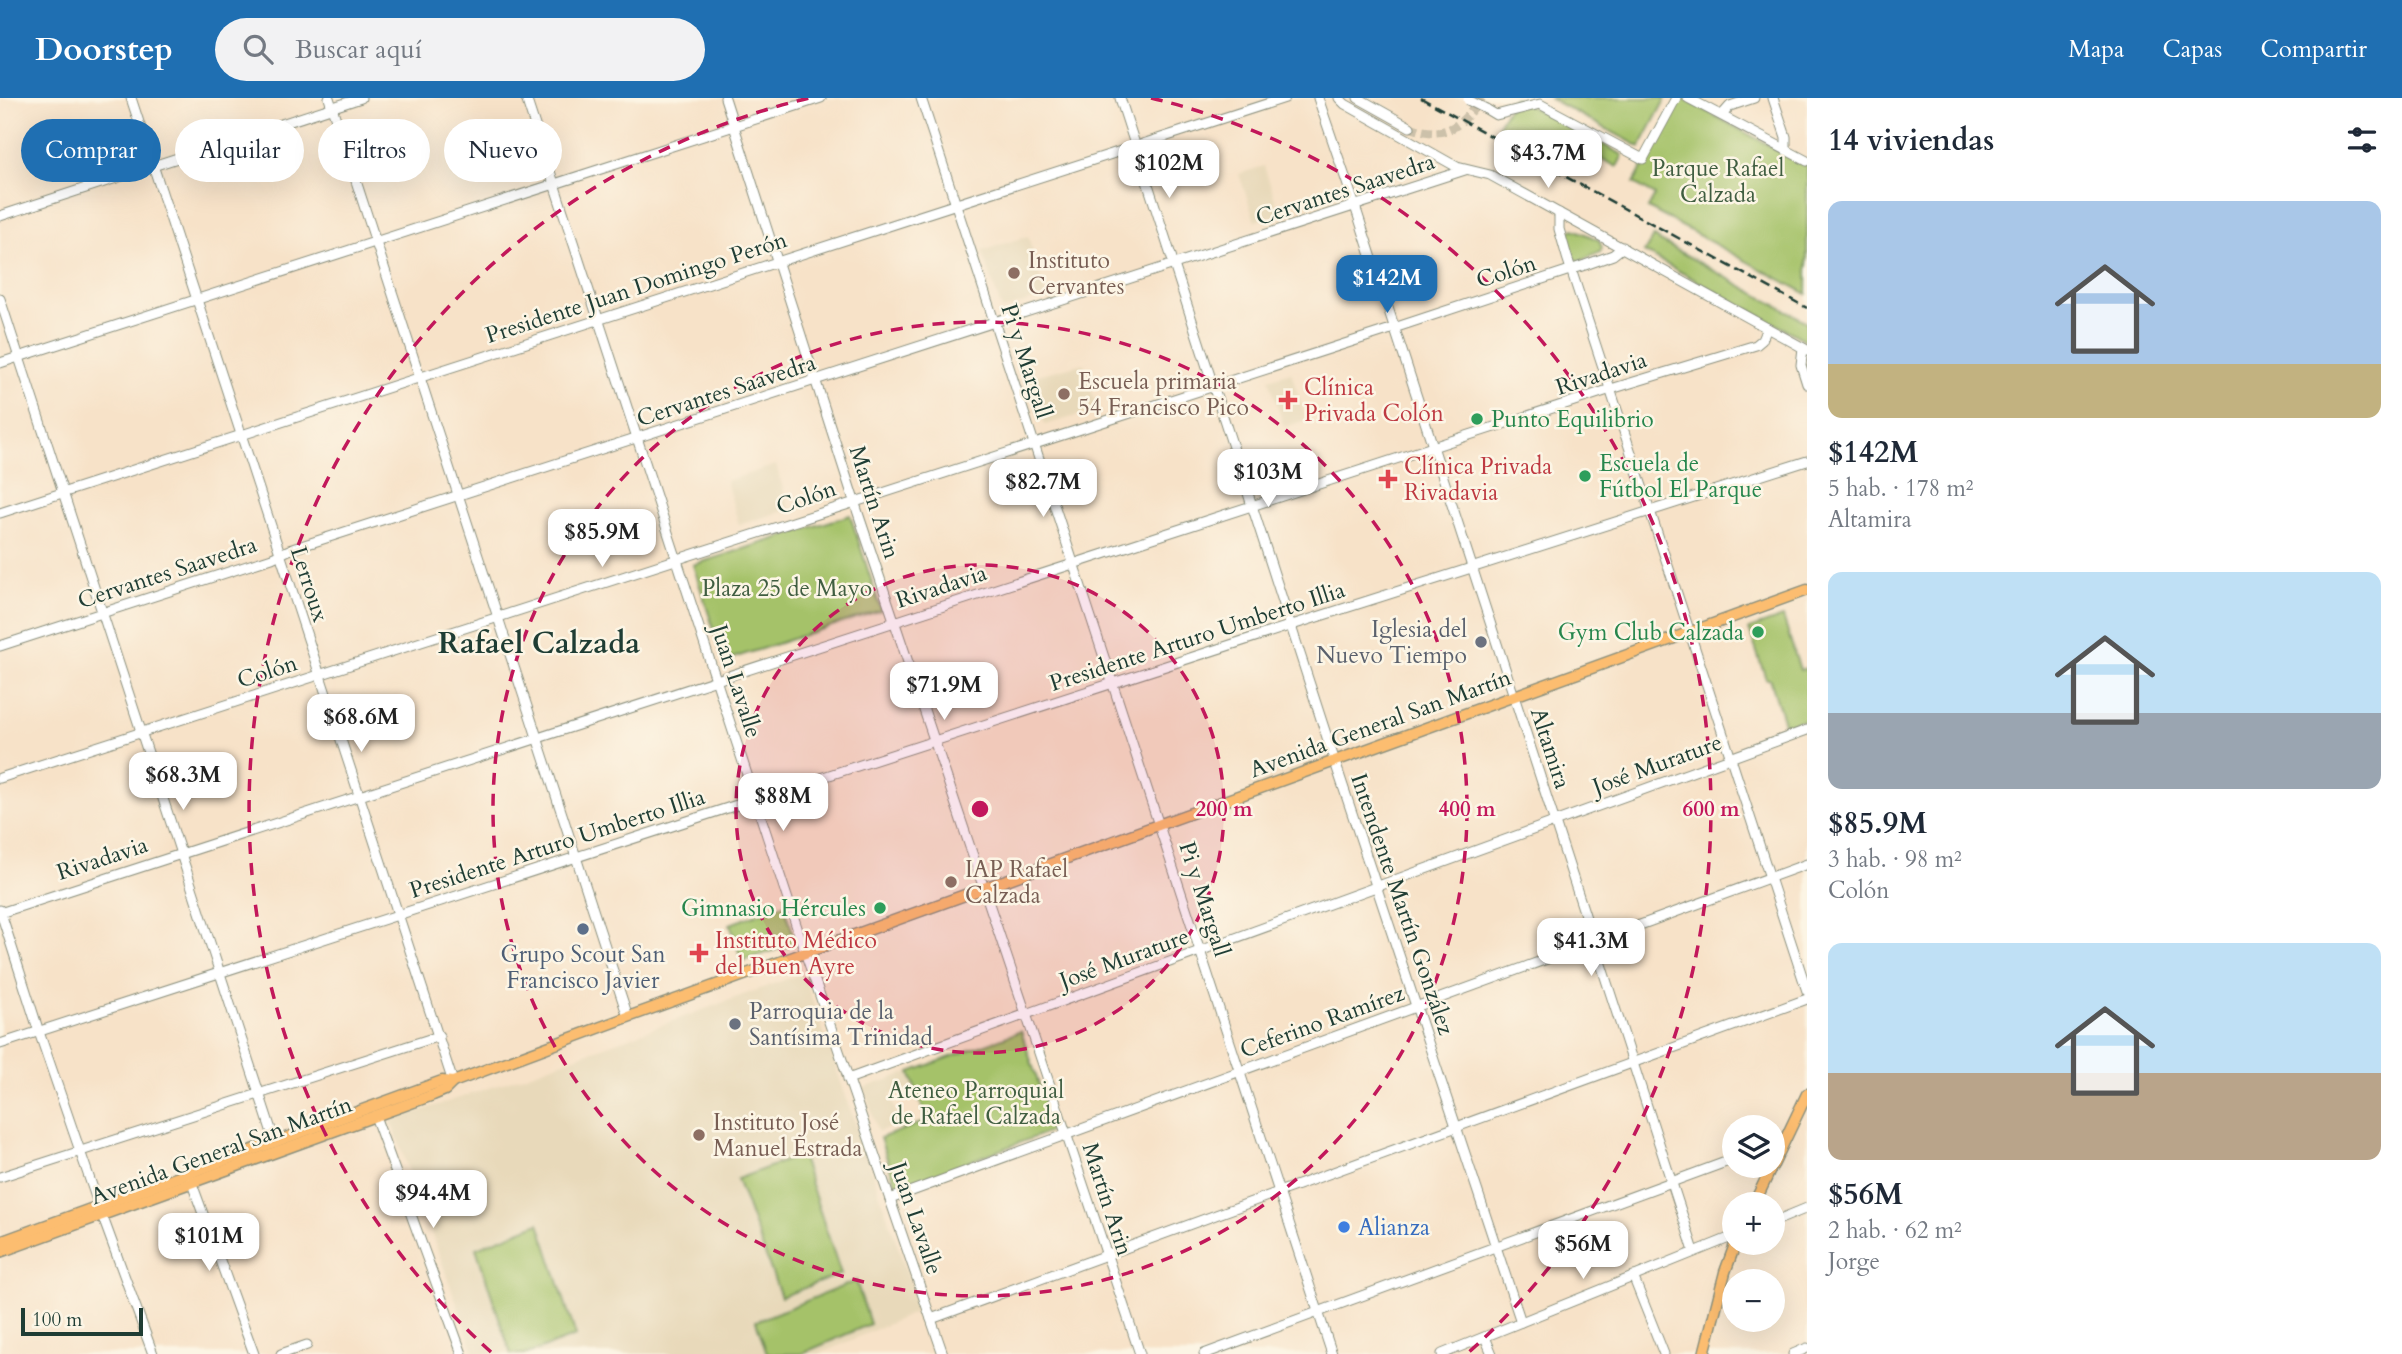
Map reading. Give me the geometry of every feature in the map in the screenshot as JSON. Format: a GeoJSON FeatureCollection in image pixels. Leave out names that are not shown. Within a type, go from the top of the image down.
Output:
{"type":"FeatureCollection","features":[{"type":"Feature","properties":{"kind":"main road","name":"Avenida General San Martín"},"geometry":{"type":"LineString","coordinates":[[0,1252],[275,1142],[442,1081],[453,1082],[1807,590]]}},
{"type":"Feature","properties":{"kind":"main road","name":"Avenida General San Martín"},"geometry":{"type":"LineString","coordinates":[[190,1177],[375,1116],[446,1090],[453,1082]]}},
{"type":"Feature","properties":{"kind":"main road"},"geometry":{"type":"LineString","coordinates":[[1785,1134],[1807,1094]]}},
{"type":"Feature","properties":{"kind":"main road","name":"Avenida General San Martín"},"geometry":{"type":"LineString","coordinates":[[0,1242],[101,1211]]}},
{"type":"Feature","properties":{"kind":"main road"},"geometry":{"type":"LineString","coordinates":[[1704,1354],[1731,1255]]}},
{"type":"Feature","properties":{"kind":"street","name":"Lerroux"},"geometry":{"type":"LineString","coordinates":[[131,98],[137,119]]}},
{"type":"Feature","properties":{"kind":"street"},"geometry":{"type":"LineString","coordinates":[[161,164],[331,103],[361,98]]}},
{"type":"Feature","properties":{"kind":"street","name":"Juan Lavalle"},"geometry":{"type":"LineString","coordinates":[[526,98],[805,952],[943,1354]]}},
{"type":"Feature","properties":{"kind":"street","name":"Martín Arin"},"geometry":{"type":"LineString","coordinates":[[726,98],[854,501],[1140,1354]]}},
{"type":"Feature","properties":{"kind":"street"},"geometry":{"type":"LineString","coordinates":[[0,363],[821,98]]}},
{"type":"Feature","properties":{"kind":"street","name":"Pi y Margall"},"geometry":{"type":"LineString","coordinates":[[921,98],[1332,1354]]}},
{"type":"Feature","properties":{"kind":"street","name":"Intendente Martín González"},"geometry":{"type":"LineString","coordinates":[[1120,98],[1335,762],[1521,1322]]}},
{"type":"Feature","properties":{"kind":"street","name":"Presidente Juan Domingo Perón"},"geometry":{"type":"LineString","coordinates":[[0,513],[1285,98]]}},
{"type":"Feature","properties":{"kind":"street","name":"Altamira"},"geometry":{"type":"LineString","coordinates":[[1318,98],[1694,1251]]}},
{"type":"Feature","properties":{"kind":"street"},"geometry":{"type":"LineString","coordinates":[[1339,98],[1345,104],[1465,170],[1481,171],[1490,175],[1805,349],[1801,365],[1807,384]]}},
{"type":"Feature","properties":{"kind":"street"},"geometry":{"type":"LineString","coordinates":[[1358,98],[1410,127]]}},
{"type":"Feature","properties":{"kind":"street"},"geometry":{"type":"LineString","coordinates":[[1467,99],[1496,115],[1540,103],[1643,159],[1676,98]]}},
{"type":"Feature","properties":{"kind":"street"},"geometry":{"type":"LineString","coordinates":[[1689,98],[1807,162]]}},
{"type":"Feature","properties":{"kind":"street"},"geometry":{"type":"LineString","coordinates":[[1722,115],[1730,106],[1754,98]]}},
{"type":"Feature","properties":{"kind":"street"},"geometry":{"type":"LineString","coordinates":[[1773,98],[1786,137],[1786,150]]}},
{"type":"Feature","properties":{"kind":"street"},"geometry":{"type":"LineString","coordinates":[[331,103],[628,1017]]}},
{"type":"Feature","properties":{"kind":"street","name":"Cervantes Saavedra"},"geometry":{"type":"LineString","coordinates":[[0,646],[1465,170]]}},
{"type":"Feature","properties":{"kind":"street"},"geometry":{"type":"LineString","coordinates":[[0,216],[105,182]]}},
{"type":"Feature","properties":{"kind":"street","name":"Lerroux"},"geometry":{"type":"LineString","coordinates":[[157,182],[453,1082]]}},
{"type":"Feature","properties":{"kind":"street"},"geometry":{"type":"LineString","coordinates":[[1559,213],[1559,229],[1571,270],[1770,878],[1802,960],[1807,991]]}},
{"type":"Feature","properties":{"kind":"street","name":"Colón"},"geometry":{"type":"LineString","coordinates":[[0,778],[318,674],[677,562],[854,501],[1394,328],[1571,270],[1613,255],[1623,247]]}},
{"type":"Feature","properties":{"kind":"street"},"geometry":{"type":"LineString","coordinates":[[0,299],[275,1142]]}},
{"type":"Feature","properties":{"kind":"street","name":"Rivadavia"},"geometry":{"type":"LineString","coordinates":[[0,912],[1611,389],[1756,345],[1762,340],[1767,328]]}},
{"type":"Feature","properties":{"kind":"street","name":"Presidente Arturo Umberto Illia"},"geometry":{"type":"LineString","coordinates":[[0,1044],[1807,461]]}},
{"type":"Feature","properties":{"kind":"street","name":"José Murature"},"geometry":{"type":"LineString","coordinates":[[848,1079],[1807,730]]}},
{"type":"Feature","properties":{"kind":"street","name":"Ceferino Ramírez"},"geometry":{"type":"LineString","coordinates":[[890,1199],[1807,864]]}},
{"type":"Feature","properties":{"kind":"street"},"geometry":{"type":"LineString","coordinates":[[0,912],[38,1032],[153,1354]]}},
{"type":"Feature","properties":{"kind":"street"},"geometry":{"type":"LineString","coordinates":[[931,1318],[1807,999]]}},
{"type":"Feature","properties":{"kind":"street"},"geometry":{"type":"LineString","coordinates":[[0,1177],[439,1037]]}},
{"type":"Feature","properties":{"kind":"street"},"geometry":{"type":"LineString","coordinates":[[375,1116],[462,1354]]}},
{"type":"Feature","properties":{"kind":"street"},"geometry":{"type":"LineString","coordinates":[[1204,1354],[1722,1163]]}},
{"type":"Feature","properties":{"kind":"street"},"geometry":{"type":"LineString","coordinates":[[190,1177],[254,1354]]}},
{"type":"Feature","properties":{"kind":"street"},"geometry":{"type":"LineString","coordinates":[[1785,1217],[1807,1209]]}},
{"type":"Feature","properties":{"kind":"street"},"geometry":{"type":"LineString","coordinates":[[1442,1354],[1722,1240]]}},
{"type":"Feature","properties":{"kind":"street"},"geometry":{"type":"LineString","coordinates":[[1633,1276],[1664,1354]]}},
{"type":"Feature","properties":{"kind":"street"},"geometry":{"type":"LineString","coordinates":[[1485,1337],[1492,1354]]}},
{"type":"Feature","properties":{"kind":"street"},"geometry":{"type":"LineString","coordinates":[[281,1354],[307,1345]]}},
{"type":"Feature","properties":{"kind":"street"},"geometry":{"type":"LineString","coordinates":[[1793,1354],[1807,1348]]}},
{"type":"Feature","properties":{"kind":"shaded area"},"geometry":{"type":"Polygon","coordinates":[[[1264,166],[1280,214],[1255,221],[1239,174],[1264,166]]]}},
{"type":"Feature","properties":{"kind":"shaded area","name":"Instituto Cervantes"},"geometry":{"type":"Polygon","coordinates":[[[1028,236],[1046,296],[1002,310],[982,251],[1028,236]]]}},
{"type":"Feature","properties":{"kind":"shaded area","name":"Escuela primaria 54 Francisco Pico"},"geometry":{"type":"Polygon","coordinates":[[[1084,363],[1097,410],[1045,425],[1030,377],[1084,363]]]}},
{"type":"Feature","properties":{"kind":"shaded area","name":"Clínica Privada Colón"},"geometry":{"type":"Polygon","coordinates":[[[1291,372],[1306,420],[1284,427],[1269,379],[1291,372]]]}},
{"type":"Feature","properties":{"kind":"shaded area"},"geometry":{"type":"Polygon","coordinates":[[[776,465],[789,509],[739,525],[726,481],[776,465]]]}},
{"type":"Feature","properties":{"kind":"shaded area","name":"Instituto José Manuel Estrada"},"geometry":{"type":"Polygon","coordinates":[[[803,973],[920,1310],[819,1354],[475,1354],[391,1121],[518,1078],[803,973]]]}},
{"type":"Feature","properties":{"kind":"shaded area"},"geometry":{"type":"Polygon","coordinates":[[[910,1072],[915,1086],[890,1095],[900,1124],[878,1132],[864,1088],[910,1072]]]}},
{"type":"Feature","properties":{"kind":"green space"},"geometry":{"type":"Polygon","coordinates":[[[1514,98],[1623,155],[1617,167],[1559,136],[1550,152],[1498,125],[1514,98]]]}},
{"type":"Feature","properties":{"kind":"green space"},"geometry":{"type":"Polygon","coordinates":[[[1549,98],[1666,98],[1640,147],[1549,98]]]}},
{"type":"Feature","properties":{"kind":"green space","name":"Parque Rafael Calzada"},"geometry":{"type":"Polygon","coordinates":[[[1682,98],[1807,166],[1807,294],[1648,208],[1655,195],[1634,183],[1676,104],[1682,98]]]}},
{"type":"Feature","properties":{"kind":"green space"},"geometry":{"type":"Polygon","coordinates":[[[1574,229],[1599,240],[1602,248],[1600,252],[1581,261],[1573,259],[1566,238],[1567,233],[1574,229]]]}},
{"type":"Feature","properties":{"kind":"green space"},"geometry":{"type":"Polygon","coordinates":[[[1653,237],[1807,322],[1807,341],[1644,252],[1653,237]]]}},
{"type":"Feature","properties":{"kind":"green space","name":"Plaza 25 de Mayo"},"geometry":{"type":"Polygon","coordinates":[[[850,515],[881,610],[724,661],[693,565],[850,515]]]}},
{"type":"Feature","properties":{"kind":"green space"},"geometry":{"type":"Polygon","coordinates":[[[1783,617],[1800,670],[1807,668],[1807,719],[1785,726],[1770,679],[1766,679],[1749,629],[1783,617]]]}},
{"type":"Feature","properties":{"kind":"green space"},"geometry":{"type":"Polygon","coordinates":[[[784,904],[796,943],[742,961],[730,924],[784,904]]]}},
{"type":"Feature","properties":{"kind":"green space","name":"Ateneo Parroquial de Rafael Calzada"},"geometry":{"type":"Polygon","coordinates":[[[1021,1031],[1054,1130],[897,1188],[880,1138],[927,1121],[910,1072],[1021,1031]]]}},
{"type":"Feature","properties":{"kind":"green space"},"geometry":{"type":"Polygon","coordinates":[[[801,1155],[841,1274],[781,1297],[737,1179],[801,1155]]]}},
{"type":"Feature","properties":{"kind":"green space"},"geometry":{"type":"Polygon","coordinates":[[[539,1223],[576,1336],[527,1354],[511,1354],[476,1248],[539,1223]]]}},
{"type":"Feature","properties":{"kind":"green space"},"geometry":{"type":"Polygon","coordinates":[[[856,1281],[870,1324],[801,1354],[767,1354],[756,1321],[856,1281]]]}},
{"type":"Feature","properties":{"kind":"tunnel"},"geometry":{"type":"LineString","coordinates":[[1410,127],[1434,132],[1452,128],[1460,123],[1482,98]]}},
{"type":"Feature","properties":{"kind":"railway"},"geometry":{"type":"LineString","coordinates":[[1421,98],[1807,308]]}},
{"type":"Feature","properties":{"kind":"place","name":"Instituto Cervantes"},"geometry":{"type":"Point","coordinates":[1014,273]}},
{"type":"Feature","properties":{"kind":"place","name":"Escuela primaria 54 Francisco Pico"},"geometry":{"type":"Point","coordinates":[1064,394]}},
{"type":"Feature","properties":{"kind":"place","name":"Clínica Privada Colón"},"geometry":{"type":"Point","coordinates":[1288,400]}},
{"type":"Feature","properties":{"kind":"place","name":"Punto Equilibrio"},"geometry":{"type":"Point","coordinates":[1477,419]}},
{"type":"Feature","properties":{"kind":"place","name":"Escuela de Fútbol El Parque"},"geometry":{"type":"Point","coordinates":[1585,476]}},
{"type":"Feature","properties":{"kind":"place","name":"Clínica Privada Rivadavia"},"geometry":{"type":"Point","coordinates":[1388,479]}},
{"type":"Feature","properties":{"kind":"place","name":"Gym Club Calzada"},"geometry":{"type":"Point","coordinates":[1758,632]}},
{"type":"Feature","properties":{"kind":"place","name":"Iglesia del Nuevo Tiempo"},"geometry":{"type":"Point","coordinates":[1481,642]}},
{"type":"Feature","properties":{"kind":"place","name":"IAP Rafael Calzada"},"geometry":{"type":"Point","coordinates":[951,882]}},
{"type":"Feature","properties":{"kind":"place","name":"Gimnasio Hércules"},"geometry":{"type":"Point","coordinates":[880,908]}},
{"type":"Feature","properties":{"kind":"place","name":"Grupo Scout San Francisco Javier"},"geometry":{"type":"Point","coordinates":[583,929]}},
{"type":"Feature","properties":{"kind":"place","name":"Instituto Médico del Buen Ayre"},"geometry":{"type":"Point","coordinates":[699,953]}},
{"type":"Feature","properties":{"kind":"place","name":"Parroquia de la Santísima Trinidad"},"geometry":{"type":"Point","coordinates":[735,1024]}},
{"type":"Feature","properties":{"kind":"place","name":"Instituto José Manuel Estrada"},"geometry":{"type":"Point","coordinates":[699,1135]}},
{"type":"Feature","properties":{"kind":"place","name":"Alianza"},"geometry":{"type":"Point","coordinates":[1344,1227]}},
{"type":"Feature","properties":{"kind":"district","name":"Rafael Calzada"},"geometry":{"type":"Point","coordinates":[539,643]}}]}
